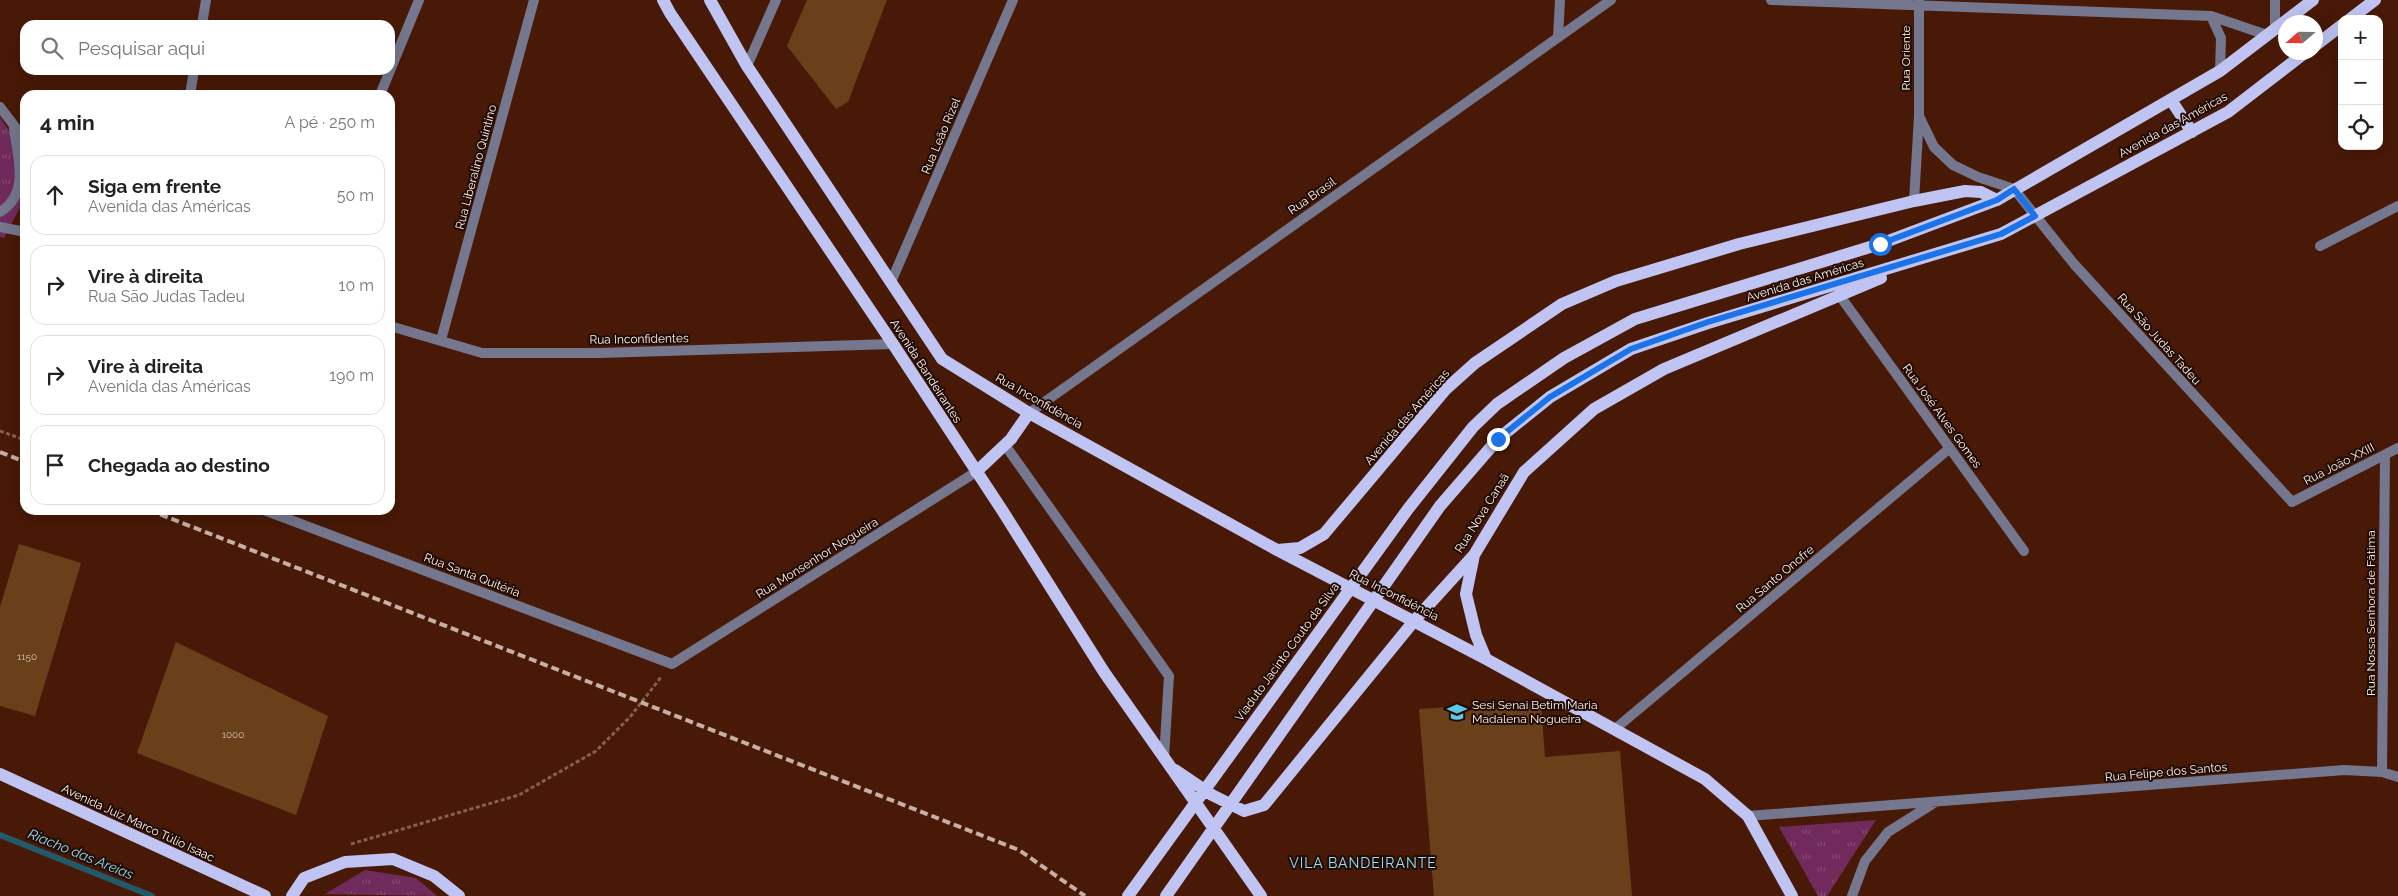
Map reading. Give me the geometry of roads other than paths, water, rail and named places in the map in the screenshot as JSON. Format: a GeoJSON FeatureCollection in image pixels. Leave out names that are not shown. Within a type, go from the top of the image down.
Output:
{"type":"FeatureCollection","features":[{"type":"Feature","properties":{"kind":"main road","name":"Avenida Bandeirantes"},"geometry":{"type":"LineString","coordinates":[[663,0],[893,344],[1104,672],[1261,896]]}},
{"type":"Feature","properties":{"kind":"main road","name":"Avenida Bandeirantes"},"geometry":{"type":"LineString","coordinates":[[710,0],[747,66],[942,359]]}},
{"type":"Feature","properties":{"kind":"main road","name":"Avenida das Américas"},"geometry":{"type":"LineString","coordinates":[[1473,427],[1497,404],[1541,374],[1602,335],[1635,319],[1880,244],[1997,200],[2220,72],[2312,0]]}},
{"type":"Feature","properties":{"kind":"main road"},"geometry":{"type":"LineString","coordinates":[[2355,15],[2375,0]]}},
{"type":"Feature","properties":{"kind":"main road"},"geometry":{"type":"LineString","coordinates":[[2323,40],[2338,28]]}},
{"type":"Feature","properties":{"kind":"main road","name":"Avenida das Américas"},"geometry":{"type":"LineString","coordinates":[[1166,896],[1440,506],[1498,439],[1550,397],[1631,349],[1708,322],[2001,234],[2228,112],[2296,60]]}},
{"type":"Feature","properties":{"kind":"main road"},"geometry":{"type":"LineString","coordinates":[[2171,100],[2192,132]]}},
{"type":"Feature","properties":{"kind":"main road","name":"Avenida das Américas"},"geometry":{"type":"LineString","coordinates":[[1277,550],[1300,548],[1324,534],[1446,389],[1474,362],[1562,304],[1616,281],[1739,244],[1914,201],[1965,191],[1981,192],[1997,200]]}},
{"type":"Feature","properties":{"kind":"main road","name":"Rua Nova Canaã"},"geometry":{"type":"LineString","coordinates":[[1168,762],[1212,795],[1244,811],[1264,805],[1414,621],[1474,555],[1524,472],[1594,410],[1664,369],[1942,252]]}},
{"type":"Feature","properties":{"kind":"main road","name":"Rua Inconfidência"},"geometry":{"type":"LineString","coordinates":[[942,359],[1028,413],[1277,550],[1486,658],[1705,779],[1748,816],[1792,896]]}},
{"type":"Feature","properties":{"kind":"main road"},"geometry":{"type":"LineString","coordinates":[[976,472],[1005,445],[1028,413]]}},
{"type":"Feature","properties":{"kind":"main road","name":"Viaduto Jacinto Couto da Silva"},"geometry":{"type":"LineString","coordinates":[[1128,896],[1408,509],[1473,427]]}},
{"type":"Feature","properties":{"kind":"main road"},"geometry":{"type":"LineString","coordinates":[[1474,555],[1466,594],[1476,635],[1486,658]]}},
{"type":"Feature","properties":{"kind":"main road","name":"Avenida Juiz Marco Túlio Isaac"},"geometry":{"type":"LineString","coordinates":[[0,774],[266,896]]}},
{"type":"Feature","properties":{"kind":"main road"},"geometry":{"type":"LineString","coordinates":[[292,896],[304,878],[345,862],[393,859],[434,876],[459,896]]}},
{"type":"Feature","properties":{"kind":"street"},"geometry":{"type":"LineString","coordinates":[[203,20],[206,0]]}},
{"type":"Feature","properties":{"kind":"street"},"geometry":{"type":"LineString","coordinates":[[395,58],[419,0]]}},
{"type":"Feature","properties":{"kind":"street","name":"Rua Liberalino Quintino"},"geometry":{"type":"LineString","coordinates":[[441,340],[534,0]]}},
{"type":"Feature","properties":{"kind":"street"},"geometry":{"type":"LineString","coordinates":[[747,66],[776,0]]}},
{"type":"Feature","properties":{"kind":"street","name":"Rua Leão Rizel"},"geometry":{"type":"LineString","coordinates":[[891,282],[1013,0]]}},
{"type":"Feature","properties":{"kind":"street"},"geometry":{"type":"LineString","coordinates":[[1558,37],[1560,0]]}},
{"type":"Feature","properties":{"kind":"street","name":"Rua Brasil"},"geometry":{"type":"LineString","coordinates":[[1028,413],[1611,0]]}},
{"type":"Feature","properties":{"kind":"street"},"geometry":{"type":"LineString","coordinates":[[1770,0],[1919,3],[2211,16],[2271,32],[2275,0]]}},
{"type":"Feature","properties":{"kind":"street","name":"Rua Oriente"},"geometry":{"type":"LineString","coordinates":[[1914,201],[1918,116],[1919,3]]}},
{"type":"Feature","properties":{"kind":"street"},"geometry":{"type":"LineString","coordinates":[[2211,16],[2221,38],[2220,72]]}},
{"type":"Feature","properties":{"kind":"street"},"geometry":{"type":"LineString","coordinates":[[191,90],[193,75]]}},
{"type":"Feature","properties":{"kind":"street"},"geometry":{"type":"LineString","coordinates":[[382,90],[388,75]]}},
{"type":"Feature","properties":{"kind":"street"},"geometry":{"type":"LineString","coordinates":[[0,107],[20,135]]}},
{"type":"Feature","properties":{"kind":"street","name":"Rua Oriente"},"geometry":{"type":"LineString","coordinates":[[1918,116],[1934,147],[1953,165],[1978,177],[2014,189]]}},
{"type":"Feature","properties":{"kind":"street"},"geometry":{"type":"LineString","coordinates":[[14,128],[20,175]]}},
{"type":"Feature","properties":{"kind":"street"},"geometry":{"type":"LineString","coordinates":[[0,212],[10,206],[20,185]]}},
{"type":"Feature","properties":{"kind":"street","name":"Rua São Judas Tadeu"},"geometry":{"type":"LineString","coordinates":[[2014,189],[2074,264],[2292,502]]}},
{"type":"Feature","properties":{"kind":"street"},"geometry":{"type":"LineString","coordinates":[[2320,246],[2398,206]]}},
{"type":"Feature","properties":{"kind":"street"},"geometry":{"type":"LineString","coordinates":[[0,227],[20,231]]}},
{"type":"Feature","properties":{"kind":"street","name":"Rua José Alves Gomes"},"geometry":{"type":"LineString","coordinates":[[1840,296],[2024,550]]}},
{"type":"Feature","properties":{"kind":"street","name":"Rua Inconfidentes"},"geometry":{"type":"LineString","coordinates":[[395,327],[482,353],[600,353],[893,344]]}},
{"type":"Feature","properties":{"kind":"street"},"geometry":{"type":"LineString","coordinates":[[1005,445],[1169,676],[1168,762]]}},
{"type":"Feature","properties":{"kind":"street","name":"Rua Santo Onofre"},"geometry":{"type":"LineString","coordinates":[[1615,729],[1950,448]]}},
{"type":"Feature","properties":{"kind":"street","name":"Rua João XXIII"},"geometry":{"type":"LineString","coordinates":[[2292,502],[2398,448]]}},
{"type":"Feature","properties":{"kind":"street","name":"Rua Nossa Senhora de Fátima"},"geometry":{"type":"LineString","coordinates":[[2382,772],[2384,455]]}},
{"type":"Feature","properties":{"kind":"street","name":"Rua Monsenhor Nogueira"},"geometry":{"type":"LineString","coordinates":[[672,664],[976,472]]}},
{"type":"Feature","properties":{"kind":"street","name":"Rua Santa Quitéria"},"geometry":{"type":"LineString","coordinates":[[277,515],[672,664]]}},
{"type":"Feature","properties":{"kind":"street","name":"Rua Felipe dos Santos"},"geometry":{"type":"LineString","coordinates":[[1748,816],[2344,770],[2382,772],[2398,776]]}},
{"type":"Feature","properties":{"kind":"street","name":"Rua Felipe dos Santos"},"geometry":{"type":"LineString","coordinates":[[1850,895],[1865,861],[1888,832],[1935,803]]}},
{"type":"Feature","properties":{"kind":"waterway","name":"Riacho das Areias"},"geometry":{"type":"LineString","coordinates":[[0,835],[152,896]]}},
{"type":"Feature","properties":{"kind":"railway"},"geometry":{"type":"LineString","coordinates":[[0,452],[20,460]]}},
{"type":"Feature","properties":{"kind":"railway"},"geometry":{"type":"LineString","coordinates":[[162,515],[1019,850],[1085,896]]}},
{"type":"Feature","properties":{"kind":"place","name":"Sesi Senai Betim Maria Madalena Nogueira"},"geometry":{"type":"Point","coordinates":[1457,712]}},
{"type":"Feature","properties":{"kind":"district","name":"VILA BANDEIRANTE"},"geometry":{"type":"Point","coordinates":[1363,863]}}]}
